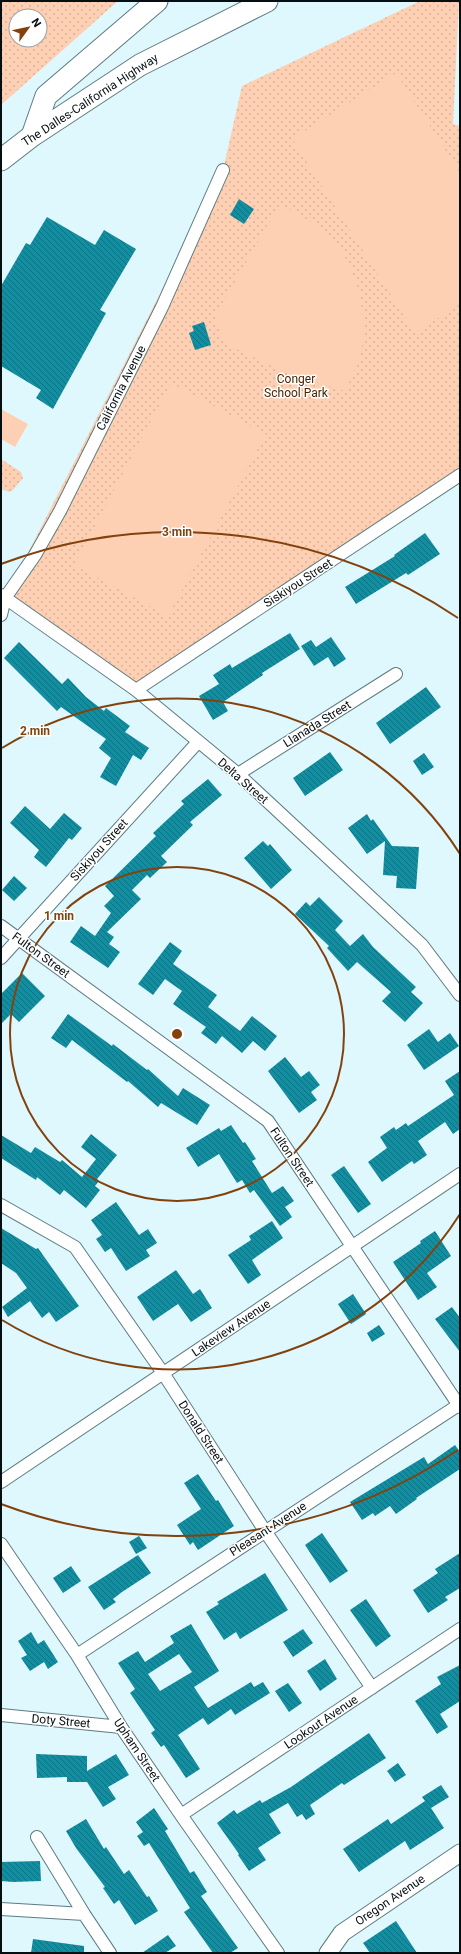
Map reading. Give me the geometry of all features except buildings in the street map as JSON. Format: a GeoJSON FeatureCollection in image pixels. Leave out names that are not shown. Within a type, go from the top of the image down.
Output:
{"type":"FeatureCollection","features":[{"type":"Feature","properties":{"kind":"highway"},"geometry":{"type":"LineString","coordinates":[[32,136],[46,96],[157,1]]}},
{"type":"Feature","properties":{"kind":"highway","name":"The Dalles-California Highway"},"geometry":{"type":"LineString","coordinates":[[1,160],[32,136],[140,65],[267,1]]}},
{"type":"Feature","properties":{"kind":"main road","name":"Oregon Avenue"},"geometry":{"type":"LineString","coordinates":[[328,1953],[342,1932],[460,1853]]}},
{"type":"Feature","properties":{"kind":"street","name":"California Avenue"},"geometry":{"type":"LineString","coordinates":[[1,615],[2,597],[34,555],[60,511],[162,307],[222,170]]}},
{"type":"Feature","properties":{"kind":"street","name":"Siskiyou Street"},"geometry":{"type":"LineString","coordinates":[[136,690],[460,475]]}},
{"type":"Feature","properties":{"kind":"street","name":"Delta Street"},"geometry":{"type":"LineString","coordinates":[[2,597],[136,690],[238,774],[422,945],[460,995]]}},
{"type":"Feature","properties":{"kind":"street","name":"Llanada Street"},"geometry":{"type":"LineString","coordinates":[[238,774],[396,674]]}},
{"type":"Feature","properties":{"kind":"street","name":"Siskiyou Street"},"geometry":{"type":"LineString","coordinates":[[1,958],[198,742]]}},
{"type":"Feature","properties":{"kind":"street","name":"Fulton Street"},"geometry":{"type":"LineString","coordinates":[[1,926],[268,1121],[459,1405]]}},
{"type":"Feature","properties":{"kind":"street","name":"Lakeview Avenue"},"geometry":{"type":"LineString","coordinates":[[1,1482],[460,1174]]}},
{"type":"Feature","properties":{"kind":"street","name":"Donald Street"},"geometry":{"type":"LineString","coordinates":[[1,1205],[76,1247],[164,1373],[265,1530],[372,1688]]}},
{"type":"Feature","properties":{"kind":"street","name":"Pleasant Avenue"},"geometry":{"type":"LineString","coordinates":[[77,1655],[265,1530],[459,1405]]}},
{"type":"Feature","properties":{"kind":"street","name":"Upham Street"},"geometry":{"type":"LineString","coordinates":[[1,1544],[77,1655],[121,1727],[278,1953]]}},
{"type":"Feature","properties":{"kind":"street","name":"Lookout Avenue"},"geometry":{"type":"LineString","coordinates":[[181,1815],[460,1629]]}},
{"type":"Feature","properties":{"kind":"street","name":"Doty Street"},"geometry":{"type":"LineString","coordinates":[[1,1715],[121,1727]]}},
{"type":"Feature","properties":{"kind":"street"},"geometry":{"type":"LineString","coordinates":[[37,1837],[106,1950]]}},
{"type":"Feature","properties":{"kind":"street"},"geometry":{"type":"LineString","coordinates":[[1,1909],[84,1914]]}},
{"type":"Feature","properties":{"kind":"green space"},"geometry":{"type":"Polygon","coordinates":[[[1,1],[118,1],[1,105],[1,1]]]}},
{"type":"Feature","properties":{"kind":"green space","name":"Conger School Park"},"geometry":{"type":"Polygon","coordinates":[[[420,1],[459,1],[453,124],[460,126],[460,475],[136,690],[5,598],[223,170],[242,86],[420,1]]]}},
{"type":"Feature","properties":{"kind":"green space"},"geometry":{"type":"Polygon","coordinates":[[[396,73],[460,173],[460,304],[415,333],[292,139],[396,73]]]}},
{"type":"Feature","properties":{"kind":"green space"},"geometry":{"type":"Polygon","coordinates":[[[280,204],[313,223],[331,238],[339,247],[346,259],[357,285],[363,314],[363,340],[356,366],[345,391],[284,372],[224,343],[215,316],[280,204]]]}},
{"type":"Feature","properties":{"kind":"green space"},"geometry":{"type":"Polygon","coordinates":[[[171,383],[266,434],[168,616],[74,565],[171,383]]]}},
{"type":"Feature","properties":{"kind":"green space"},"geometry":{"type":"Polygon","coordinates":[[[1,409],[28,424],[15,447],[1,439],[1,409]]]}},
{"type":"Feature","properties":{"kind":"green space"},"geometry":{"type":"Polygon","coordinates":[[[1,459],[21,472],[23,478],[13,490],[9,492],[1,489],[1,459]]]}}]}
